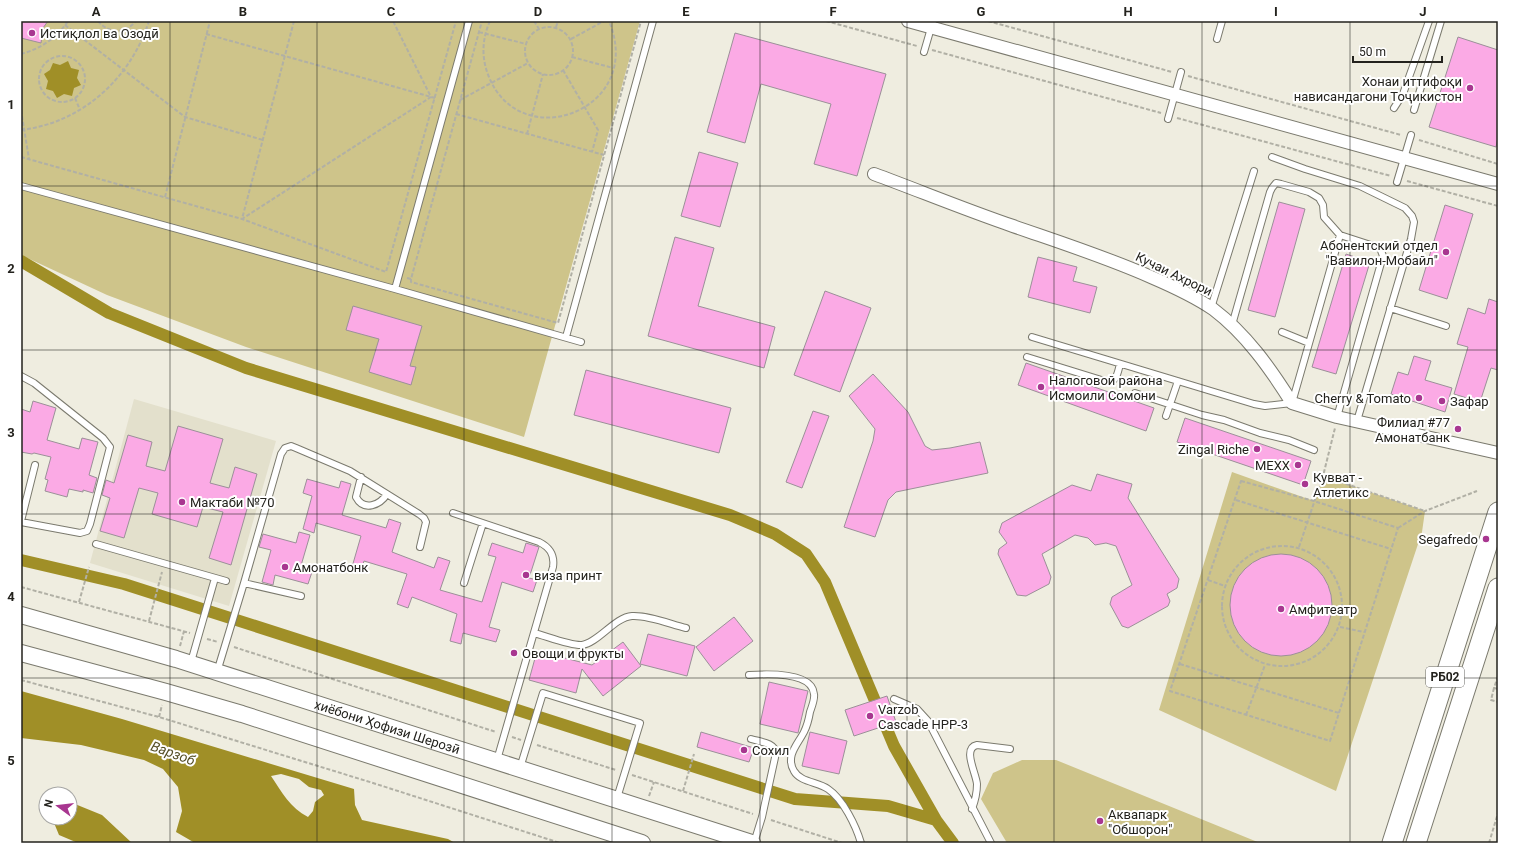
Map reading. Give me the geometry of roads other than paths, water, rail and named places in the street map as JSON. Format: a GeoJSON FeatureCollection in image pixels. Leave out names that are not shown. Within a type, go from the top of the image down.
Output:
{"type":"FeatureCollection","features":[{"type":"Feature","properties":{"kind":"highway","name":"РБ02"},"geometry":{"type":"LineString","coordinates":[[1392,843],[1498,512]]}},
{"type":"Feature","properties":{"kind":"highway","name":"РБ02"},"geometry":{"type":"LineString","coordinates":[[1416,843],[1498,588]]}},
{"type":"Feature","properties":{"kind":"main road","name":"хиёбони Ҳофизи Шерозӣ"},"geometry":{"type":"LineString","coordinates":[[21,615],[129,645],[216,672],[616,801],[753,843]]}},
{"type":"Feature","properties":{"kind":"main road"},"geometry":{"type":"LineString","coordinates":[[21,653],[242,714],[642,843]]}},
{"type":"Feature","properties":{"kind":"street"},"geometry":{"type":"LineString","coordinates":[[908,21],[932,24],[1174,95],[1498,184]]}},
{"type":"Feature","properties":{"kind":"street","name":"Кучаи Ахрори"},"geometry":{"type":"LineString","coordinates":[[874,174],[978,214],[1069,244],[1135,270],[1165,283],[1212,308],[1232,325],[1247,341],[1271,371],[1292,404]]}},
{"type":"Feature","properties":{"kind":"street"},"geometry":{"type":"LineString","coordinates":[[1292,404],[1337,417],[1498,453]]}},
{"type":"Feature","properties":{"kind":"lane"},"geometry":{"type":"LineString","coordinates":[[395,289],[469,21]]}},
{"type":"Feature","properties":{"kind":"lane"},"geometry":{"type":"LineString","coordinates":[[566,338],[653,21]]}},
{"type":"Feature","properties":{"kind":"lane"},"geometry":{"type":"LineString","coordinates":[[1217,39],[1222,21]]}},
{"type":"Feature","properties":{"kind":"lane"},"geometry":{"type":"LineString","coordinates":[[1394,108],[1406,87],[1429,21]]}},
{"type":"Feature","properties":{"kind":"lane"},"geometry":{"type":"LineString","coordinates":[[1414,110],[1441,21]]}},
{"type":"Feature","properties":{"kind":"lane"},"geometry":{"type":"LineString","coordinates":[[924,52],[932,24]]}},
{"type":"Feature","properties":{"kind":"lane"},"geometry":{"type":"LineString","coordinates":[[1168,119],[1180,73]]}},
{"type":"Feature","properties":{"kind":"lane"},"geometry":{"type":"LineString","coordinates":[[1397,182],[1410,136]]}},
{"type":"Feature","properties":{"kind":"lane"},"geometry":{"type":"LineString","coordinates":[[1272,157],[1370,189],[1409,211],[1414,222],[1357,421]]}},
{"type":"Feature","properties":{"kind":"lane"},"geometry":{"type":"LineString","coordinates":[[1212,308],[1254,171]]}},
{"type":"Feature","properties":{"kind":"lane"},"geometry":{"type":"LineString","coordinates":[[1232,325],[1270,192],[1274,185],[1280,184],[1315,195],[1321,201],[1324,217],[1340,235],[1380,248],[1383,256],[1337,417]]}},
{"type":"Feature","properties":{"kind":"lane"},"geometry":{"type":"LineString","coordinates":[[21,186],[581,342]]}},
{"type":"Feature","properties":{"kind":"lane"},"geometry":{"type":"LineString","coordinates":[[1032,337],[1254,404],[1265,406],[1292,404],[1340,235]]}},
{"type":"Feature","properties":{"kind":"lane"},"geometry":{"type":"LineString","coordinates":[[1390,308],[1446,326]]}},
{"type":"Feature","properties":{"kind":"lane"},"geometry":{"type":"LineString","coordinates":[[1282,332],[1309,343]]}},
{"type":"Feature","properties":{"kind":"lane"},"geometry":{"type":"LineString","coordinates":[[1027,357],[1108,382],[1114,380],[1120,364]]}},
{"type":"Feature","properties":{"kind":"lane"},"geometry":{"type":"LineString","coordinates":[[21,376],[34,383],[103,438],[110,447],[87,531],[80,533],[21,522],[35,465]]}},
{"type":"Feature","properties":{"kind":"lane"},"geometry":{"type":"LineString","coordinates":[[1166,416],[1178,381]]}},
{"type":"Feature","properties":{"kind":"lane"},"geometry":{"type":"LineString","coordinates":[[1136,393],[1260,433],[1289,440],[1314,450]]}},
{"type":"Feature","properties":{"kind":"lane"},"geometry":{"type":"LineString","coordinates":[[216,672],[236,611],[281,454],[285,448],[291,446],[361,477],[424,518],[425,526],[420,547]]}},
{"type":"Feature","properties":{"kind":"lane"},"geometry":{"type":"LineString","coordinates":[[361,477],[356,497],[362,503],[376,505],[382,501],[387,494]]}},
{"type":"Feature","properties":{"kind":"lane"},"geometry":{"type":"LineString","coordinates":[[453,513],[544,544],[552,552],[554,561],[510,718],[496,762]]}},
{"type":"Feature","properties":{"kind":"lane"},"geometry":{"type":"LineString","coordinates":[[464,583],[483,523]]}},
{"type":"Feature","properties":{"kind":"lane"},"geometry":{"type":"LineString","coordinates":[[96,544],[226,581]]}},
{"type":"Feature","properties":{"kind":"lane"},"geometry":{"type":"LineString","coordinates":[[190,664],[215,578]]}},
{"type":"Feature","properties":{"kind":"lane"},"geometry":{"type":"LineString","coordinates":[[244,583],[301,596]]}},
{"type":"Feature","properties":{"kind":"lane"},"geometry":{"type":"LineString","coordinates":[[534,633],[577,645],[585,644],[624,618],[632,616],[686,628]]}},
{"type":"Feature","properties":{"kind":"lane"},"geometry":{"type":"LineString","coordinates":[[749,675],[784,675],[800,679],[810,686],[814,694],[814,700],[806,729],[792,753],[791,764],[795,773],[799,776],[821,785],[833,793],[844,807],[861,843]]}},
{"type":"Feature","properties":{"kind":"lane"},"geometry":{"type":"LineString","coordinates":[[519,769],[543,693],[640,723],[616,801]]}},
{"type":"Feature","properties":{"kind":"lane"},"geometry":{"type":"LineString","coordinates":[[894,699],[917,709],[928,721],[990,843]]}},
{"type":"Feature","properties":{"kind":"lane"},"geometry":{"type":"LineString","coordinates":[[751,739],[771,745],[775,750],[775,757],[762,817],[753,843]]}},
{"type":"Feature","properties":{"kind":"lane"},"geometry":{"type":"LineString","coordinates":[[972,809],[975,802],[977,785],[970,758],[970,748],[977,745],[1010,748]]}},
{"type":"Feature","properties":{"kind":"water"},"geometry":{"type":"Polygon","coordinates":[[[68,61],[71,68],[79,70],[77,78],[81,85],[74,88],[72,96],[64,94],[57,98],[53,91],[46,89],[48,81],[44,74],[50,70],[53,63],[60,65],[68,61]]]}},
{"type":"Feature","properties":{"kind":"water","name":"Варзоб"},"geometry":{"type":"Polygon","coordinates":[[[21,691],[122,719],[354,789],[355,805],[362,820],[448,839],[455,843],[195,843],[176,832],[182,811],[178,787],[163,769],[144,760],[81,745],[21,738],[21,691]],[[281,774],[271,776],[291,804],[308,817],[313,811],[315,802],[324,795],[321,790],[309,787],[299,779],[281,774]]]}},
{"type":"Feature","properties":{"kind":"water"},"geometry":{"type":"Polygon","coordinates":[[[78,805],[102,815],[132,843],[78,843],[59,835],[55,826],[78,826],[78,805]]]}},
{"type":"Feature","properties":{"kind":"waterway"},"geometry":{"type":"LineString","coordinates":[[21,261],[109,313],[246,368],[730,515],[775,534],[806,554],[825,582],[894,746],[936,820],[953,843]]}},
{"type":"Feature","properties":{"kind":"waterway"},"geometry":{"type":"LineString","coordinates":[[21,560],[124,584],[795,799],[888,806],[936,820]]}},
{"type":"Feature","properties":{"kind":"place","name":"Истиқлол ва Озодӣ"},"geometry":{"type":"Point","coordinates":[32,33]}},
{"type":"Feature","properties":{"kind":"place","name":"Хонаи иттифоқи нависандагони Тоҷикистон"},"geometry":{"type":"Point","coordinates":[1470,88]}},
{"type":"Feature","properties":{"kind":"place","name":"Абонентский отдел \"Вавилон-Мобайл\""},"geometry":{"type":"Point","coordinates":[1446,252]}},
{"type":"Feature","properties":{"kind":"place","name":"Налоговой района Исмоили Сомони"},"geometry":{"type":"Point","coordinates":[1041,387]}},
{"type":"Feature","properties":{"kind":"place","name":"Cherry & Tomato"},"geometry":{"type":"Point","coordinates":[1419,398]}},
{"type":"Feature","properties":{"kind":"place","name":"Зафар"},"geometry":{"type":"Point","coordinates":[1442,401]}},
{"type":"Feature","properties":{"kind":"place","name":"Филиал #77 Амонатбанк"},"geometry":{"type":"Point","coordinates":[1458,429]}},
{"type":"Feature","properties":{"kind":"place","name":"Zingal Riche"},"geometry":{"type":"Point","coordinates":[1257,449]}},
{"type":"Feature","properties":{"kind":"place","name":"MEXX"},"geometry":{"type":"Point","coordinates":[1298,465]}},
{"type":"Feature","properties":{"kind":"place","name":"Кувват - Атлетикс"},"geometry":{"type":"Point","coordinates":[1305,484]}},
{"type":"Feature","properties":{"kind":"place","name":"Мактаби №70"},"geometry":{"type":"Point","coordinates":[182,502]}},
{"type":"Feature","properties":{"kind":"place","name":"Segafredo"},"geometry":{"type":"Point","coordinates":[1486,539]}},
{"type":"Feature","properties":{"kind":"place","name":"Амонатбонк"},"geometry":{"type":"Point","coordinates":[285,567]}},
{"type":"Feature","properties":{"kind":"place","name":"виза принт"},"geometry":{"type":"Point","coordinates":[526,575]}},
{"type":"Feature","properties":{"kind":"place","name":"Aмфитеатр"},"geometry":{"type":"Point","coordinates":[1281,609]}},
{"type":"Feature","properties":{"kind":"place","name":"Овощи и фрукты"},"geometry":{"type":"Point","coordinates":[514,653]}},
{"type":"Feature","properties":{"kind":"place","name":"Varzob Cascade HPP-3"},"geometry":{"type":"Point","coordinates":[870,716]}},
{"type":"Feature","properties":{"kind":"place","name":"Сохил"},"geometry":{"type":"Point","coordinates":[744,750]}},
{"type":"Feature","properties":{"kind":"place","name":"Аквапарк \"Обшорон\""},"geometry":{"type":"Point","coordinates":[1100,821]}}]}
